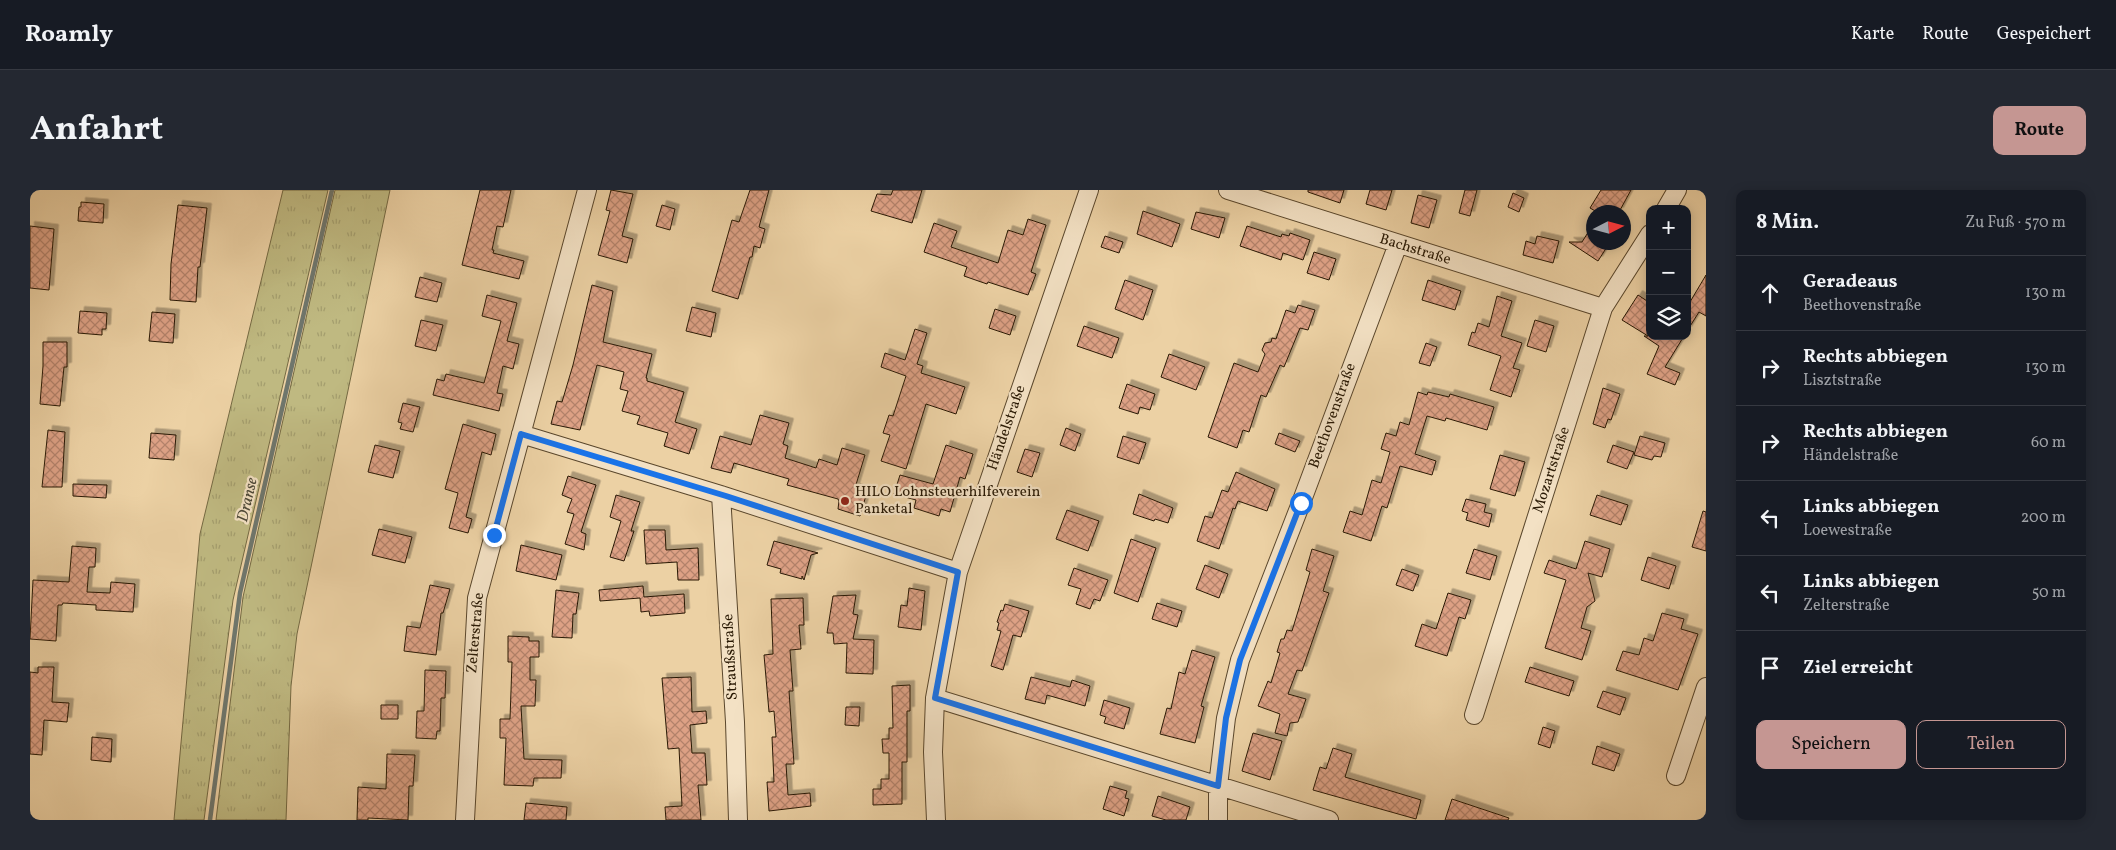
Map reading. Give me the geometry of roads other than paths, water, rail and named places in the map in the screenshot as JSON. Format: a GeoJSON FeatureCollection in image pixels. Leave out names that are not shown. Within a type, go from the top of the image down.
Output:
{"type":"FeatureCollection","features":[{"type":"Feature","properties":{"kind":"street","name":"Zelterstraße"},"geometry":{"type":"LineString","coordinates":[[464,820],[477,598],[587,190]]}},
{"type":"Feature","properties":{"kind":"street","name":"Händelstraße"},"geometry":{"type":"LineString","coordinates":[[936,820],[933,752],[935,698],[958,572],[1089,190]]}},
{"type":"Feature","properties":{"kind":"street","name":"Bachstraße"},"geometry":{"type":"LineString","coordinates":[[1228,190],[1603,308]]}},
{"type":"Feature","properties":{"kind":"street"},"geometry":{"type":"LineString","coordinates":[[1668,205],[1677,190]]}},
{"type":"Feature","properties":{"kind":"street","name":"Mozartstraße"},"geometry":{"type":"LineString","coordinates":[[1474,715],[1603,308],[1646,240]]}},
{"type":"Feature","properties":{"kind":"street","name":"Beethovenstraße"},"geometry":{"type":"LineString","coordinates":[[1218,820],[1218,786],[1226,718],[1240,660],[1398,244]]}},
{"type":"Feature","properties":{"kind":"street"},"geometry":{"type":"LineString","coordinates":[[521,434],[721,495],[958,572]]}},
{"type":"Feature","properties":{"kind":"street","name":"Straußstraße"},"geometry":{"type":"LineString","coordinates":[[721,495],[735,722],[738,820]]}},
{"type":"Feature","properties":{"kind":"street"},"geometry":{"type":"LineString","coordinates":[[1676,776],[1706,687]]}},
{"type":"Feature","properties":{"kind":"street"},"geometry":{"type":"LineString","coordinates":[[935,698],[1328,820]]}},
{"type":"Feature","properties":{"kind":"waterway","name":"Dranse"},"geometry":{"type":"LineString","coordinates":[[210,820],[240,593],[332,190]]}},
{"type":"Feature","properties":{"kind":"place","name":"HILO Lohnsteuerhilfeverein Panketal"},"geometry":{"type":"Point","coordinates":[845,501]}}]}
